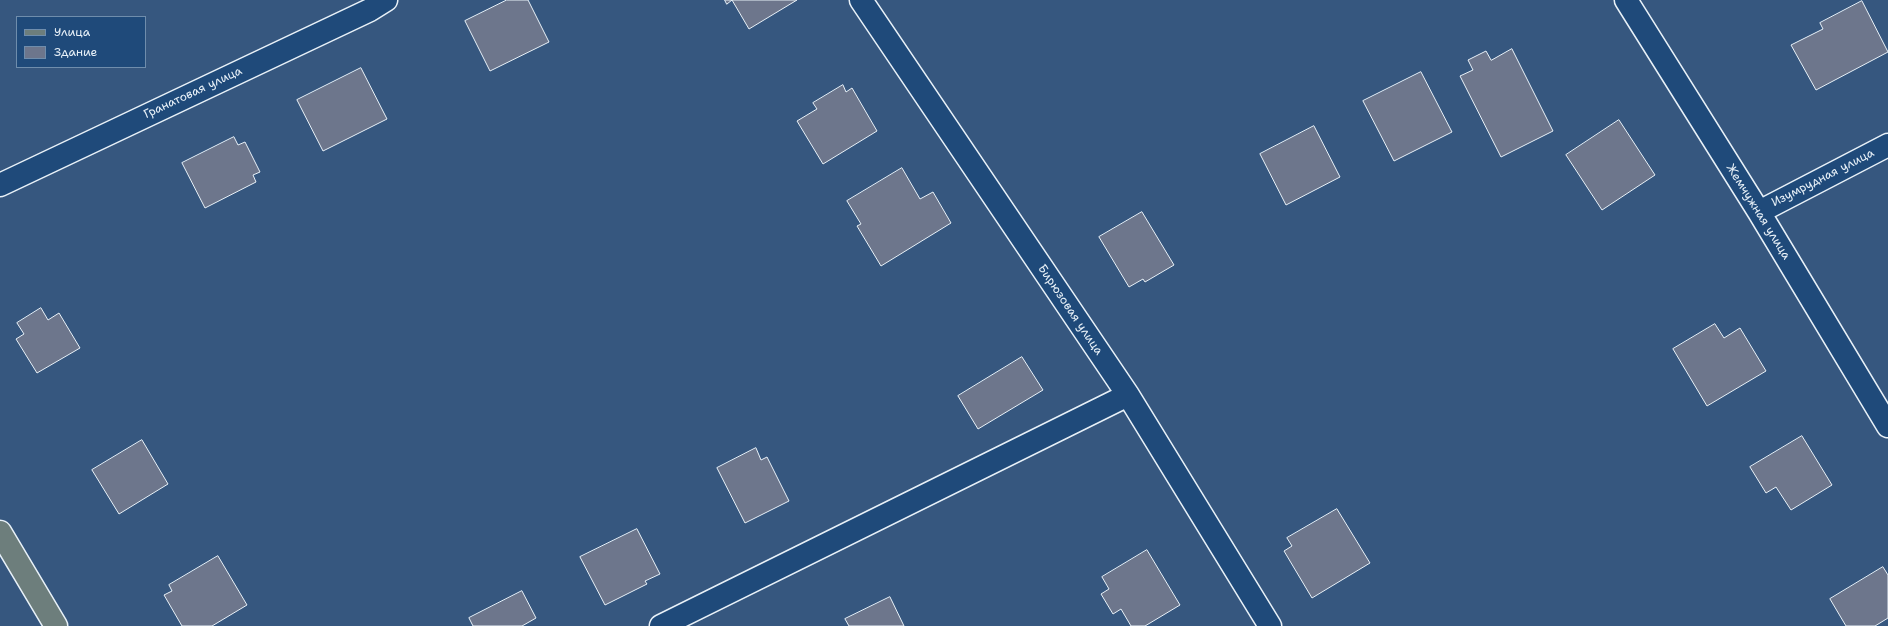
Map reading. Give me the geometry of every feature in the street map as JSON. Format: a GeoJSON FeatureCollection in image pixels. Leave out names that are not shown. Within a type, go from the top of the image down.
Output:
{"type":"FeatureCollection","features":[{"type":"Feature","properties":{"kind":"main road"},"geometry":{"type":"LineString","coordinates":[[0,532],[56,626]]}},
{"type":"Feature","properties":{"kind":"street","name":"Гранатовая улица"},"geometry":{"type":"LineString","coordinates":[[0,185],[370,10],[386,0]]}},
{"type":"Feature","properties":{"kind":"street","name":"Бирюзовая улица"},"geometry":{"type":"LineString","coordinates":[[861,0],[1128,395],[1270,626]]}},
{"type":"Feature","properties":{"kind":"street","name":"Жемчужная улица"},"geometry":{"type":"LineString","coordinates":[[1626,0],[1759,212],[1888,426]]}},
{"type":"Feature","properties":{"kind":"street","name":"Изумрудная улица"},"geometry":{"type":"LineString","coordinates":[[1759,212],[1888,145]]}},
{"type":"Feature","properties":{"kind":"street"},"geometry":{"type":"LineString","coordinates":[[661,626],[1128,395]]}},
{"type":"Feature","properties":{"kind":"building"},"geometry":{"type":"Polygon","coordinates":[[[507,0],[528,0],[549,42],[490,71],[465,21],[507,0]]]}},
{"type":"Feature","properties":{"kind":"building"},"geometry":{"type":"Polygon","coordinates":[[[725,0],[732,0],[727,4],[725,0]]]}},
{"type":"Feature","properties":{"kind":"building"},"geometry":{"type":"Polygon","coordinates":[[[732,0],[797,0],[749,29],[732,0]]]}},
{"type":"Feature","properties":{"kind":"building"},"geometry":{"type":"Polygon","coordinates":[[[1862,1],[1888,52],[1816,90],[1791,45],[1823,29],[1820,23],[1862,1]]]}},
{"type":"Feature","properties":{"kind":"building"},"geometry":{"type":"Polygon","coordinates":[[[1512,49],[1553,131],[1501,157],[1460,76],[1473,70],[1468,60],[1486,51],[1491,60],[1512,49]]]}},
{"type":"Feature","properties":{"kind":"building"},"geometry":{"type":"Polygon","coordinates":[[[361,68],[387,119],[323,151],[297,100],[361,68]]]}},
{"type":"Feature","properties":{"kind":"building"},"geometry":{"type":"Polygon","coordinates":[[[1421,72],[1452,132],[1394,161],[1363,101],[1421,72]]]}},
{"type":"Feature","properties":{"kind":"building"},"geometry":{"type":"Polygon","coordinates":[[[843,85],[846,92],[852,88],[877,131],[823,164],[797,121],[817,109],[813,103],[843,85]]]}},
{"type":"Feature","properties":{"kind":"building"},"geometry":{"type":"Polygon","coordinates":[[[1619,120],[1655,175],[1602,210],[1566,155],[1619,120]]]}},
{"type":"Feature","properties":{"kind":"building"},"geometry":{"type":"Polygon","coordinates":[[[1314,126],[1340,177],[1286,205],[1260,154],[1314,126]]]}},
{"type":"Feature","properties":{"kind":"building"},"geometry":{"type":"Polygon","coordinates":[[[234,137],[238,145],[245,142],[260,172],[253,175],[256,182],[205,208],[182,163],[234,137]]]}},
{"type":"Feature","properties":{"kind":"building"},"geometry":{"type":"Polygon","coordinates":[[[902,168],[920,199],[933,192],[951,223],[881,266],[857,226],[861,224],[847,201],[902,168]]]}},
{"type":"Feature","properties":{"kind":"building"},"geometry":{"type":"Polygon","coordinates":[[[1142,212],[1174,265],[1145,282],[1143,279],[1129,287],[1099,237],[1142,212]]]}},
{"type":"Feature","properties":{"kind":"building"},"geometry":{"type":"Polygon","coordinates":[[[41,308],[48,320],[59,313],[80,348],[37,373],[16,339],[24,334],[17,323],[41,308]]]}},
{"type":"Feature","properties":{"kind":"building"},"geometry":{"type":"Polygon","coordinates":[[[1715,324],[1724,338],[1740,328],[1766,371],[1707,406],[1673,349],[1715,324]]]}},
{"type":"Feature","properties":{"kind":"building"},"geometry":{"type":"Polygon","coordinates":[[[1022,357],[1043,390],[978,429],[958,396],[1022,357]]]}},
{"type":"Feature","properties":{"kind":"building"},"geometry":{"type":"Polygon","coordinates":[[[1802,436],[1832,485],[1791,510],[1776,487],[1766,493],[1750,467],[1802,436]]]}},
{"type":"Feature","properties":{"kind":"building"},"geometry":{"type":"Polygon","coordinates":[[[142,440],[168,484],[119,514],[92,470],[142,440]]]}},
{"type":"Feature","properties":{"kind":"building"},"geometry":{"type":"Polygon","coordinates":[[[756,448],[761,460],[767,457],[789,501],[745,523],[717,468],[756,448]]]}},
{"type":"Feature","properties":{"kind":"building"},"geometry":{"type":"Polygon","coordinates":[[[1337,509],[1370,563],[1312,598],[1284,551],[1292,546],[1287,538],[1337,509]]]}},
{"type":"Feature","properties":{"kind":"building"},"geometry":{"type":"Polygon","coordinates":[[[637,529],[660,574],[645,581],[647,584],[605,605],[580,557],[637,529]]]}},
{"type":"Feature","properties":{"kind":"building"},"geometry":{"type":"Polygon","coordinates":[[[1147,550],[1180,605],[1145,626],[1131,626],[1121,609],[1113,614],[1101,594],[1109,589],[1102,577],[1147,550]]]}},
{"type":"Feature","properties":{"kind":"building"},"geometry":{"type":"Polygon","coordinates":[[[218,556],[247,605],[212,626],[182,626],[164,595],[172,591],[169,585],[218,556]]]}},
{"type":"Feature","properties":{"kind":"building"},"geometry":{"type":"Polygon","coordinates":[[[1883,567],[1888,575],[1888,618],[1875,626],[1846,626],[1830,599],[1883,567]]]}},
{"type":"Feature","properties":{"kind":"building"},"geometry":{"type":"Polygon","coordinates":[[[522,591],[536,618],[522,626],[473,626],[469,618],[522,591]]]}},
{"type":"Feature","properties":{"kind":"building"},"geometry":{"type":"Polygon","coordinates":[[[890,597],[904,626],[849,626],[845,619],[890,597]]]}}]}
